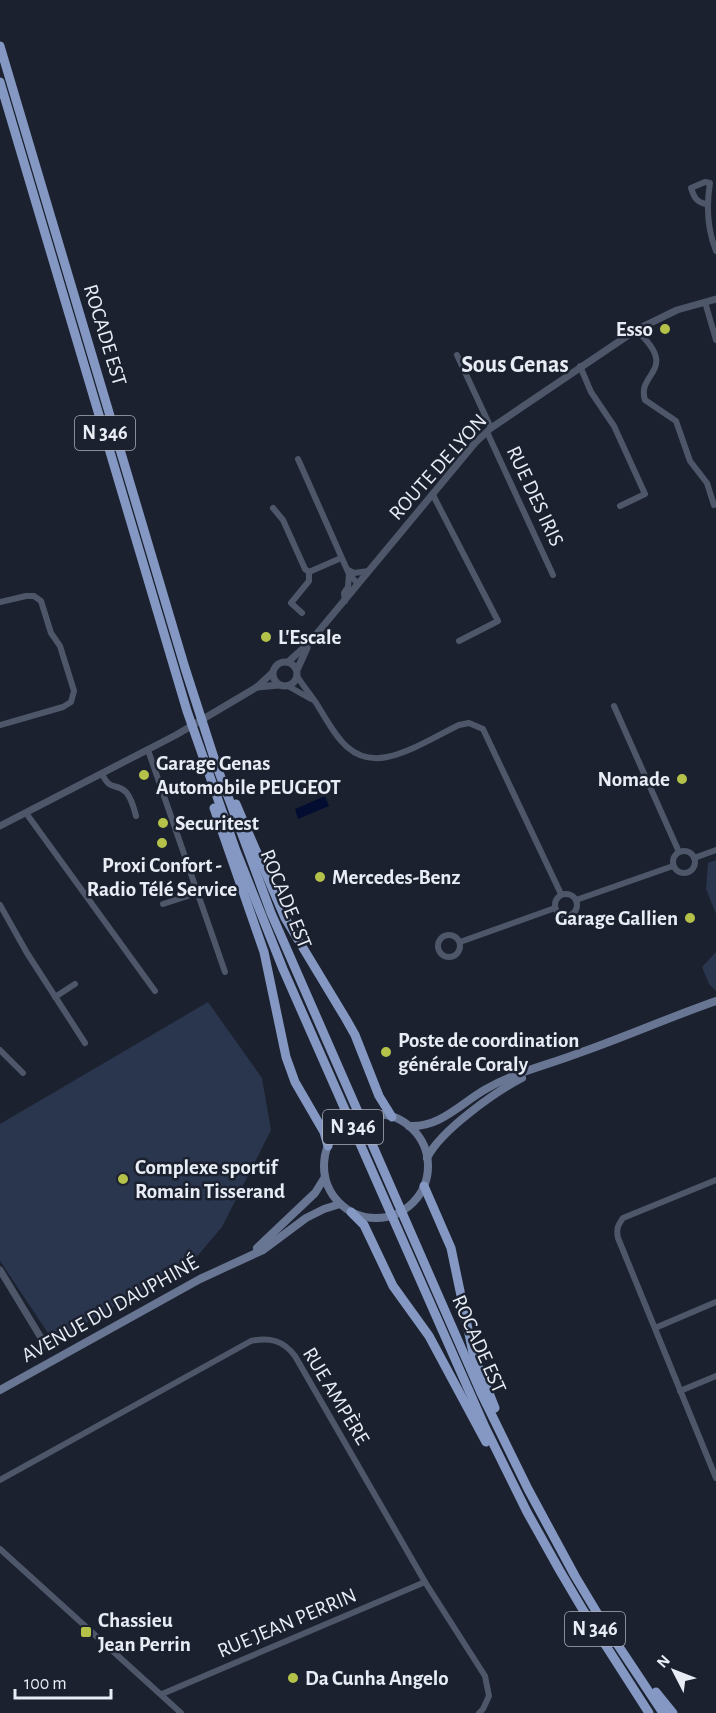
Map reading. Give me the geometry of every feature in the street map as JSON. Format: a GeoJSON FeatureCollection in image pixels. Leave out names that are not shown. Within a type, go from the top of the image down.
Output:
{"type":"FeatureCollection","features":[{"type":"Feature","properties":{"kind":"highway","name":"ROCADE EST"},"geometry":{"type":"LineString","coordinates":[[0,46],[185,668],[245,846],[294,967],[502,1436],[575,1576],[663,1713]]}},
{"type":"Feature","properties":{"kind":"highway","name":"ROCADE EST"},"geometry":{"type":"LineString","coordinates":[[0,82],[188,711],[240,861],[283,969],[505,1467],[583,1610],[644,1708],[650,1713]]}},
{"type":"Feature","properties":{"kind":"highway"},"geometry":{"type":"LineString","coordinates":[[216,764],[224,771],[285,918],[355,1035],[379,1096],[393,1117]]}},
{"type":"Feature","properties":{"kind":"highway"},"geometry":{"type":"LineString","coordinates":[[212,783],[208,791],[264,952],[286,1057],[296,1082],[324,1132],[328,1146]]}},
{"type":"Feature","properties":{"kind":"highway"},"geometry":{"type":"LineString","coordinates":[[424,1186],[451,1248],[473,1353],[502,1426],[502,1436]]}},
{"type":"Feature","properties":{"kind":"highway"},"geometry":{"type":"LineString","coordinates":[[351,1212],[364,1225],[393,1286],[429,1336],[494,1459],[505,1467]]}},
{"type":"Feature","properties":{"kind":"highway"},"geometry":{"type":"LineString","coordinates":[[642,1682],[655,1691],[673,1713]]}},
{"type":"Feature","properties":{"kind":"main road"},"geometry":{"type":"LineString","coordinates":[[409,1126],[428,1125],[452,1113],[485,1090],[520,1072],[545,1065],[716,1000]]}},
{"type":"Feature","properties":{"kind":"main road"},"geometry":{"type":"LineString","coordinates":[[427,1158],[433,1146],[484,1102],[545,1065]]}},
{"type":"Feature","properties":{"kind":"main road"},"geometry":{"type":"LineString","coordinates":[[377,1114],[393,1117],[409,1126],[421,1140],[427,1158],[424,1186],[416,1199],[405,1209],[392,1216],[363,1217],[340,1204],[330,1192],[325,1177],[324,1161],[328,1146],[336,1132],[355,1119],[377,1114]]}},
{"type":"Feature","properties":{"kind":"main road","name":"AVENUE DU DAUPHINÉ"},"geometry":{"type":"LineString","coordinates":[[237,1262],[260,1246],[296,1213],[325,1177]]}},
{"type":"Feature","properties":{"kind":"main road","name":"AVENUE DU DAUPHINÉ"},"geometry":{"type":"LineString","coordinates":[[0,1390],[200,1280],[263,1250],[306,1218],[340,1204]]}},
{"type":"Feature","properties":{"kind":"street"},"geometry":{"type":"LineString","coordinates":[[706,204],[708,226],[716,251]]}},
{"type":"Feature","properties":{"kind":"street","name":"ROUTE DE LYON"},"geometry":{"type":"LineString","coordinates":[[288,662],[309,643],[489,430],[636,330],[677,310],[716,299]]}},
{"type":"Feature","properties":{"kind":"street"},"geometry":{"type":"LineString","coordinates":[[705,302],[716,340]]}},
{"type":"Feature","properties":{"kind":"street"},"geometry":{"type":"LineString","coordinates":[[636,330],[651,344],[657,360],[657,366],[644,390],[645,400],[676,421],[690,461],[707,483],[714,505]]}},
{"type":"Feature","properties":{"kind":"street","name":"RUE DES IRIS"},"geometry":{"type":"LineString","coordinates":[[457,355],[553,575]]}},
{"type":"Feature","properties":{"kind":"street"},"geometry":{"type":"LineString","coordinates":[[580,366],[591,392],[614,426],[645,494],[620,506]]}},
{"type":"Feature","properties":{"kind":"street"},"geometry":{"type":"LineString","coordinates":[[298,459],[341,558],[348,572],[358,584]]}},
{"type":"Feature","properties":{"kind":"street"},"geometry":{"type":"LineString","coordinates":[[707,483],[716,480]]}},
{"type":"Feature","properties":{"kind":"street"},"geometry":{"type":"LineString","coordinates":[[433,495],[498,621],[459,641]]}},
{"type":"Feature","properties":{"kind":"street"},"geometry":{"type":"LineString","coordinates":[[273,508],[283,520],[309,572],[309,581],[291,603],[302,613]]}},
{"type":"Feature","properties":{"kind":"street"},"geometry":{"type":"LineString","coordinates":[[309,572],[341,558]]}},
{"type":"Feature","properties":{"kind":"street"},"geometry":{"type":"LineString","coordinates":[[348,572],[369,572]]}},
{"type":"Feature","properties":{"kind":"street"},"geometry":{"type":"LineString","coordinates":[[345,601],[344,593],[348,587],[348,572]]}},
{"type":"Feature","properties":{"kind":"street"},"geometry":{"type":"LineString","coordinates":[[0,602],[26,596],[34,596],[41,601],[51,633],[60,646],[74,696],[71,702],[63,707],[0,725]]}},
{"type":"Feature","properties":{"kind":"street","name":"ROUTE DE LYON"},"geometry":{"type":"LineString","coordinates":[[297,673],[309,643]]}},
{"type":"Feature","properties":{"kind":"street"},"geometry":{"type":"LineString","coordinates":[[0,826],[176,735],[256,687],[272,673],[277,664],[288,662],[293,665],[335,735],[353,752],[373,758],[385,758],[399,754],[459,725],[469,723],[483,729],[561,894]]}},
{"type":"Feature","properties":{"kind":"street"},"geometry":{"type":"LineString","coordinates":[[272,673],[274,681],[279,685]]}},
{"type":"Feature","properties":{"kind":"street"},"geometry":{"type":"LineString","coordinates":[[288,686],[294,682],[297,673]]}},
{"type":"Feature","properties":{"kind":"street"},"geometry":{"type":"LineString","coordinates":[[256,687],[288,686],[314,700]]}},
{"type":"Feature","properties":{"kind":"street"},"geometry":{"type":"LineString","coordinates":[[614,706],[679,852]]}},
{"type":"Feature","properties":{"kind":"street"},"geometry":{"type":"LineString","coordinates":[[148,750],[225,972]]}},
{"type":"Feature","properties":{"kind":"street"},"geometry":{"type":"LineString","coordinates":[[102,774],[107,784],[126,792],[133,803],[136,816]]}},
{"type":"Feature","properties":{"kind":"street"},"geometry":{"type":"LineString","coordinates":[[26,813],[155,991]]}},
{"type":"Feature","properties":{"kind":"street"},"geometry":{"type":"LineString","coordinates":[[694,858],[716,850]]}},
{"type":"Feature","properties":{"kind":"street"},"geometry":{"type":"LineString","coordinates":[[679,852],[688,852],[694,858],[694,867],[689,872],[679,873],[673,866],[673,859],[679,852]]}},
{"type":"Feature","properties":{"kind":"street"},"geometry":{"type":"LineString","coordinates":[[576,900],[673,866]]}},
{"type":"Feature","properties":{"kind":"street"},"geometry":{"type":"LineString","coordinates":[[163,904],[197,893]]}},
{"type":"Feature","properties":{"kind":"street"},"geometry":{"type":"LineString","coordinates":[[561,894],[572,895],[576,900],[576,910],[569,916],[561,915],[555,908],[556,899],[561,894]]}},
{"type":"Feature","properties":{"kind":"street"},"geometry":{"type":"LineString","coordinates":[[0,905],[85,1043]]}},
{"type":"Feature","properties":{"kind":"street"},"geometry":{"type":"LineString","coordinates":[[460,942],[555,908]]}},
{"type":"Feature","properties":{"kind":"street"},"geometry":{"type":"LineString","coordinates":[[55,997],[75,984]]}},
{"type":"Feature","properties":{"kind":"street"},"geometry":{"type":"LineString","coordinates":[[0,1050],[23,1073]]}},
{"type":"Feature","properties":{"kind":"street"},"geometry":{"type":"LineString","coordinates":[[716,1180],[623,1218],[618,1225],[618,1238],[716,1478]]}},
{"type":"Feature","properties":{"kind":"street"},"geometry":{"type":"LineString","coordinates":[[0,1270],[46,1346]]}},
{"type":"Feature","properties":{"kind":"street"},"geometry":{"type":"LineString","coordinates":[[654,1328],[716,1302]]}},
{"type":"Feature","properties":{"kind":"street","name":"RUE AMPÈRE"},"geometry":{"type":"LineString","coordinates":[[0,1480],[251,1341],[269,1339],[279,1342],[294,1356],[425,1582],[485,1676],[489,1696],[479,1713]]}},
{"type":"Feature","properties":{"kind":"street"},"geometry":{"type":"LineString","coordinates":[[680,1391],[716,1377]]}},
{"type":"Feature","properties":{"kind":"street"},"geometry":{"type":"LineString","coordinates":[[0,1549],[181,1713]]}},
{"type":"Feature","properties":{"kind":"street","name":"RUE JEAN PERRIN"},"geometry":{"type":"LineString","coordinates":[[162,1694],[425,1582]]}},
{"type":"Feature","properties":{"kind":"shaded area"},"geometry":{"type":"Polygon","coordinates":[[[325,796],[329,806],[298,819],[295,809],[325,796]]]}},
{"type":"Feature","properties":{"kind":"shaded area"},"geometry":{"type":"Polygon","coordinates":[[[716,860],[716,914],[706,889],[708,863],[716,860]]]}},
{"type":"Feature","properties":{"kind":"shaded area"},"geometry":{"type":"Polygon","coordinates":[[[716,952],[716,991],[709,984],[702,967],[716,952]]]}},
{"type":"Feature","properties":{"kind":"shaded area","name":"Complexe sportif Romain Tisserand"},"geometry":{"type":"Polygon","coordinates":[[[208,1002],[262,1078],[271,1130],[222,1227],[194,1260],[54,1342],[0,1261],[0,1124],[208,1002]]]}},
{"type":"Feature","properties":{"kind":"place","name":"Esso"},"geometry":{"type":"Point","coordinates":[665,329]}},
{"type":"Feature","properties":{"kind":"place","name":"L'Escale"},"geometry":{"type":"Point","coordinates":[266,637]}},
{"type":"Feature","properties":{"kind":"place","name":"Garage Genas Automobile PEUGEOT"},"geometry":{"type":"Point","coordinates":[144,775]}},
{"type":"Feature","properties":{"kind":"place","name":"Nomade"},"geometry":{"type":"Point","coordinates":[682,779]}},
{"type":"Feature","properties":{"kind":"place","name":"Securitest"},"geometry":{"type":"Point","coordinates":[163,823]}},
{"type":"Feature","properties":{"kind":"place","name":"Proxi Confort - Radio Télé Service"},"geometry":{"type":"Point","coordinates":[162,843]}},
{"type":"Feature","properties":{"kind":"place","name":"Mercedes-Benz"},"geometry":{"type":"Point","coordinates":[320,877]}},
{"type":"Feature","properties":{"kind":"place","name":"Garage Gallien"},"geometry":{"type":"Point","coordinates":[690,918]}},
{"type":"Feature","properties":{"kind":"place","name":"Poste de coordination générale Coraly"},"geometry":{"type":"Point","coordinates":[386,1052]}},
{"type":"Feature","properties":{"kind":"place","name":"Complexe sportif Romain Tisserand"},"geometry":{"type":"Point","coordinates":[123,1179]}},
{"type":"Feature","properties":{"kind":"place","name":"Chassieu Jean Perrin"},"geometry":{"type":"Point","coordinates":[86,1632]}},
{"type":"Feature","properties":{"kind":"place","name":"Da Cunha Angelo"},"geometry":{"type":"Point","coordinates":[293,1678]}},
{"type":"Feature","properties":{"kind":"district","name":"Sous Genas"},"geometry":{"type":"Point","coordinates":[515,365]}}]}
